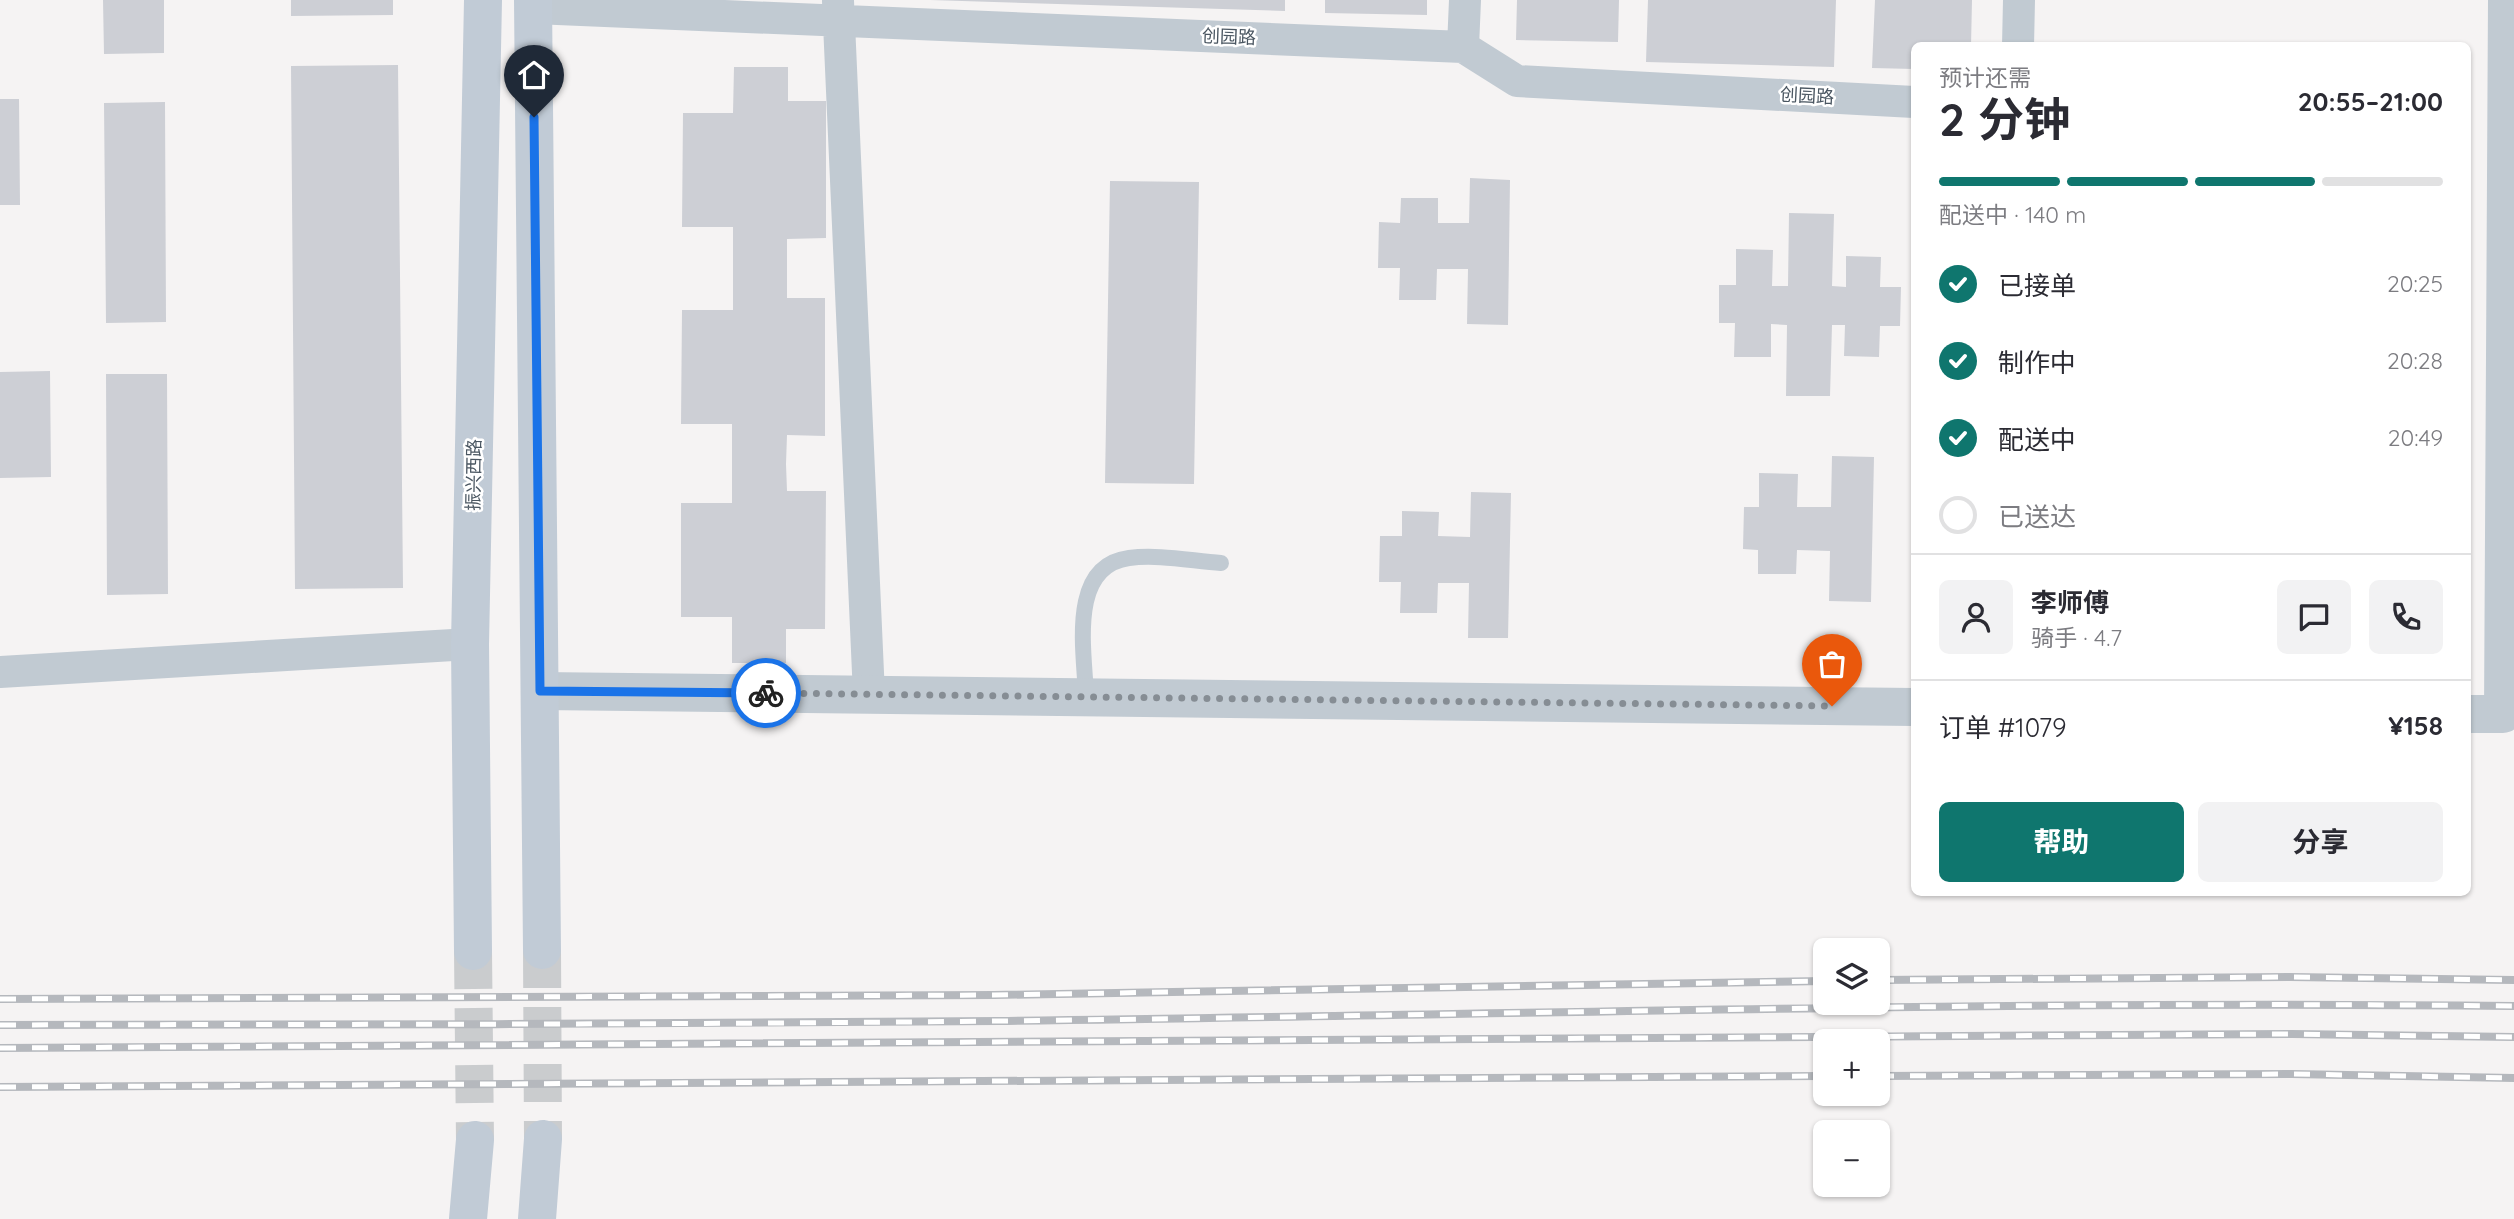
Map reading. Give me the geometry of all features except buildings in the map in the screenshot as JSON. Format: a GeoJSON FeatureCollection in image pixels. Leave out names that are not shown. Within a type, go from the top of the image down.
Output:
{"type":"FeatureCollection","features":[{"type":"Feature","properties":{"kind":"main road","name":"振兴西路"},"geometry":{"type":"LineString","coordinates":[[473,951],[470,644],[483,0]]}},
{"type":"Feature","properties":{"kind":"main road"},"geometry":{"type":"LineString","coordinates":[[533,4],[542,950]]}},
{"type":"Feature","properties":{"kind":"main road"},"geometry":{"type":"LineString","coordinates":[[537,1219],[543,1139]]}},
{"type":"Feature","properties":{"kind":"main road"},"geometry":{"type":"LineString","coordinates":[[468,1219],[475,1140]]}},
{"type":"Feature","properties":{"kind":"street"},"geometry":{"type":"LineString","coordinates":[[1463,47],[1465,0]]}},
{"type":"Feature","properties":{"kind":"street"},"geometry":{"type":"LineString","coordinates":[[2018,42],[2019,0]]}},
{"type":"Feature","properties":{"kind":"street"},"geometry":{"type":"LineString","coordinates":[[2471,713],[2502,714],[2507,0]]}},
{"type":"Feature","properties":{"kind":"street","name":"创园路"},"geometry":{"type":"LineString","coordinates":[[533,4],[838,10],[1463,47],[1517,81],[1911,102]]}},
{"type":"Feature","properties":{"kind":"street"},"geometry":{"type":"LineString","coordinates":[[838,10],[869,695]]}},
{"type":"Feature","properties":{"kind":"street"},"geometry":{"type":"LineString","coordinates":[[0,672],[470,644]]}},
{"type":"Feature","properties":{"kind":"street"},"geometry":{"type":"LineString","coordinates":[[540,691],[1911,707]]}},
{"type":"Feature","properties":{"kind":"lane"},"geometry":{"type":"LineString","coordinates":[[1086,697],[1085,598],[1099,573],[1110,564],[1130,557],[1221,563]]}},
{"type":"Feature","properties":{"kind":"tunnel"},"geometry":{"type":"LineString","coordinates":[[542,950],[543,1139]]}},
{"type":"Feature","properties":{"kind":"tunnel"},"geometry":{"type":"LineString","coordinates":[[473,951],[475,1140]]}},
{"type":"Feature","properties":{"kind":"railway"},"geometry":{"type":"LineString","coordinates":[[1890,980],[2290,977],[2514,980]]}},
{"type":"Feature","properties":{"kind":"railway"},"geometry":{"type":"LineString","coordinates":[[0,999],[994,995],[1813,981]]}},
{"type":"Feature","properties":{"kind":"railway"},"geometry":{"type":"LineString","coordinates":[[0,1025],[873,1022],[2135,1005],[2514,1006]]}},
{"type":"Feature","properties":{"kind":"railway"},"geometry":{"type":"LineString","coordinates":[[0,1048],[2292,1034],[2514,1037]]}},
{"type":"Feature","properties":{"kind":"railway"},"geometry":{"type":"LineString","coordinates":[[1890,1076],[2292,1074],[2514,1078]]}},
{"type":"Feature","properties":{"kind":"railway"},"geometry":{"type":"LineString","coordinates":[[0,1087],[1813,1076]]}},
{"type":"Feature","properties":{"kind":"way so far"},"geometry":{"type":"LineString","coordinates":[[766,693],[1832,706]]}},
{"type":"Feature","properties":{"kind":"route"},"geometry":{"type":"LineString","coordinates":[[534,117],[540,691],[766,693]]}}]}
